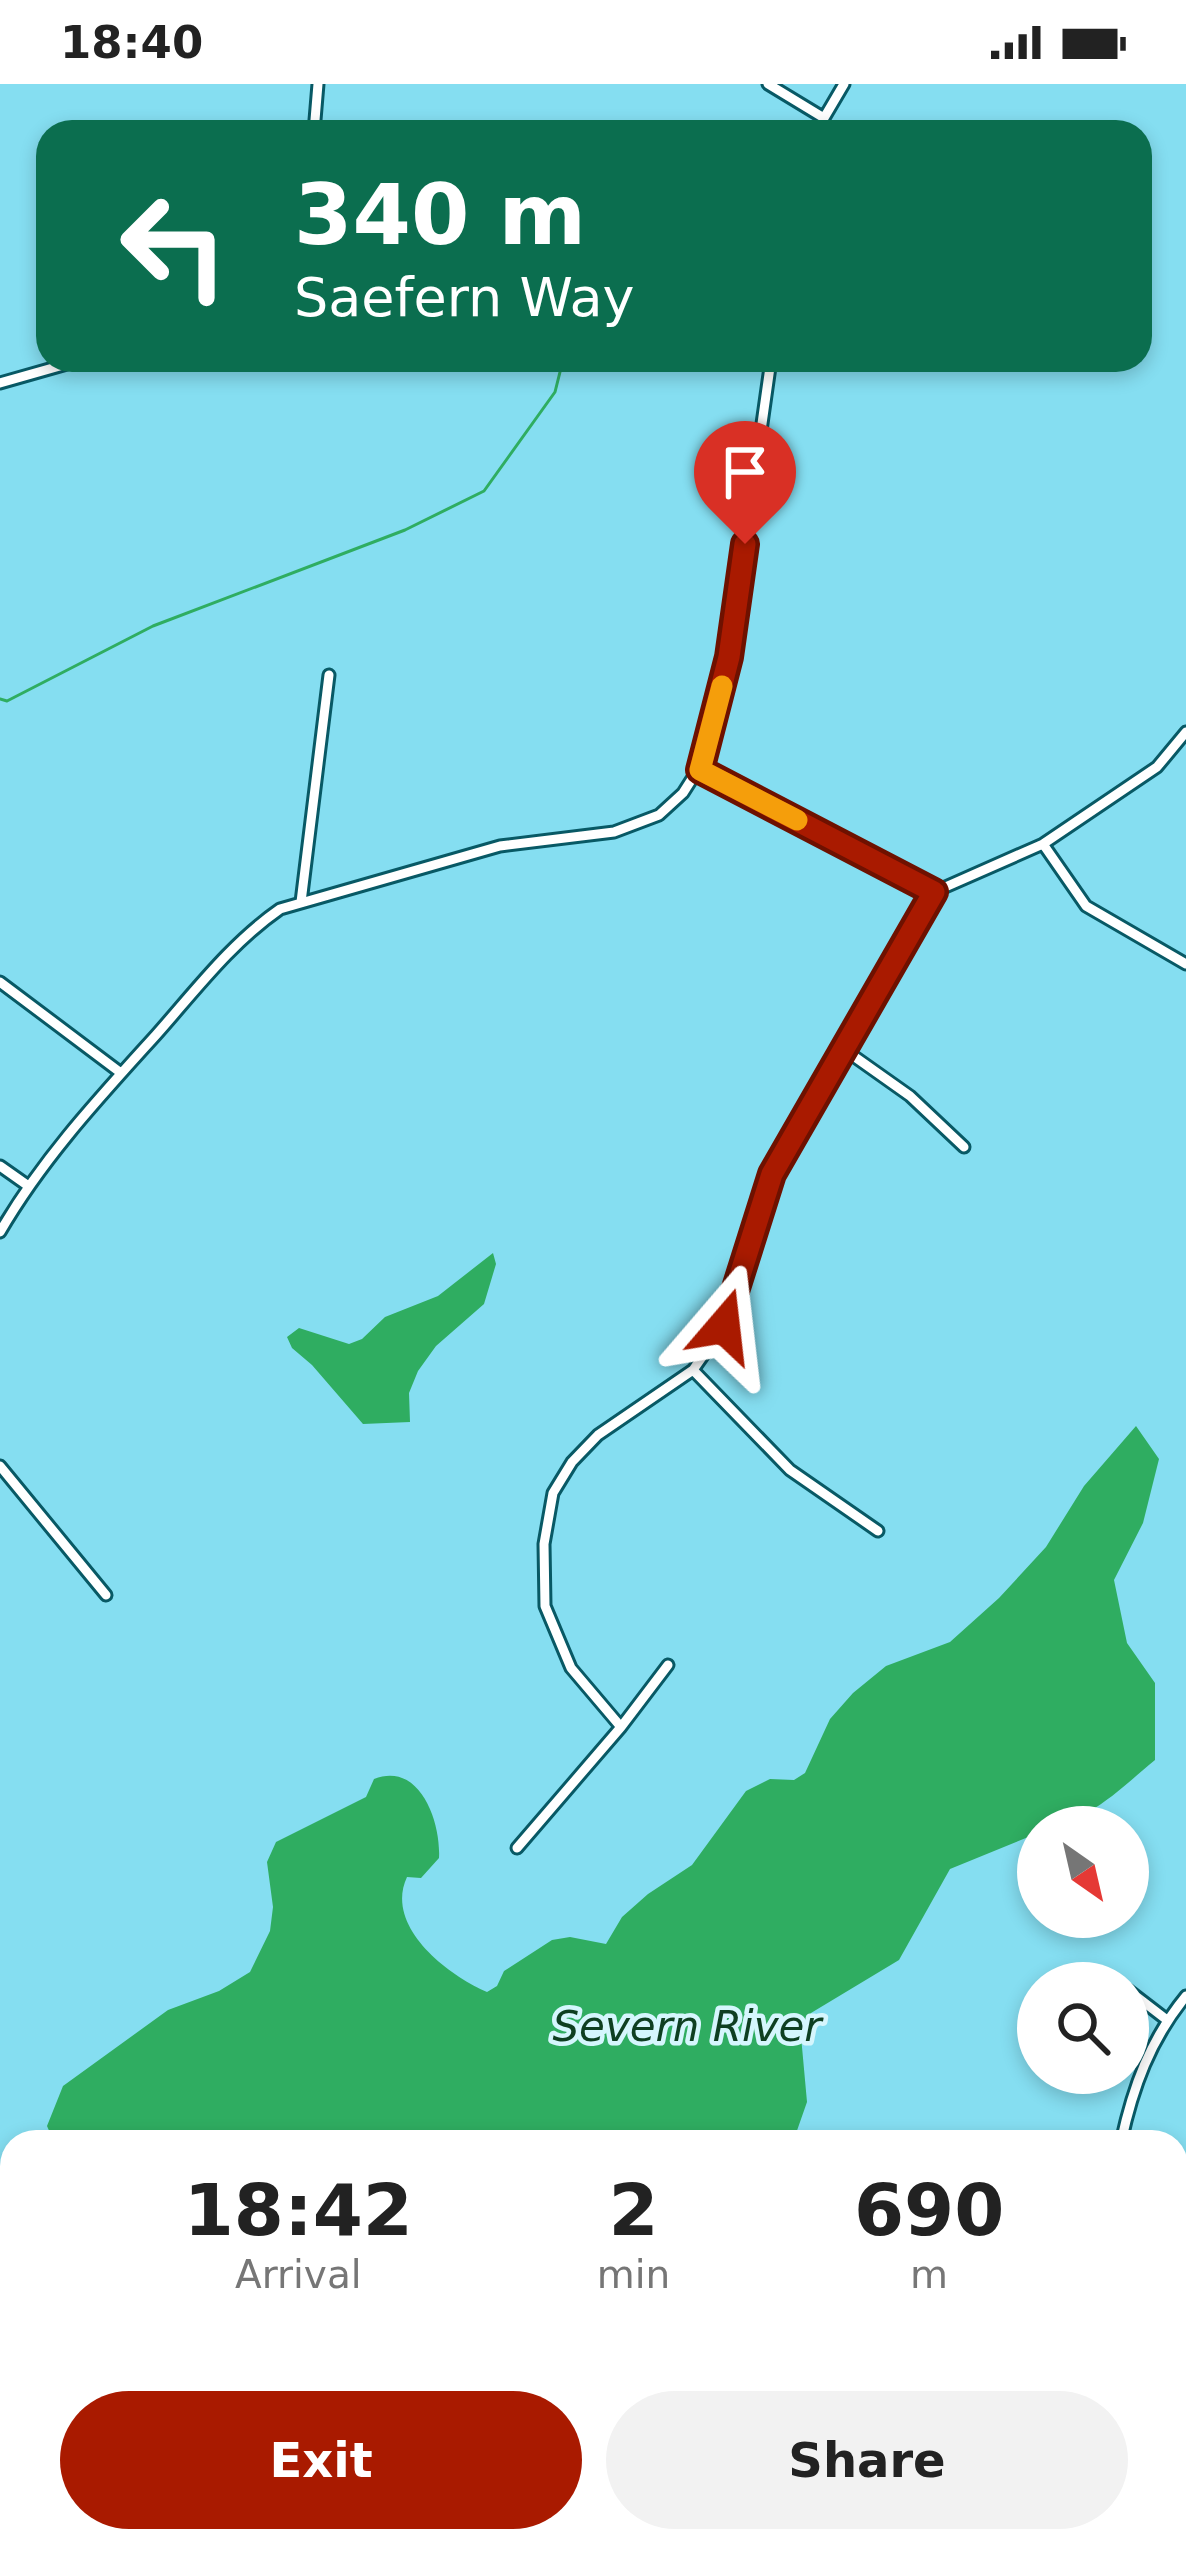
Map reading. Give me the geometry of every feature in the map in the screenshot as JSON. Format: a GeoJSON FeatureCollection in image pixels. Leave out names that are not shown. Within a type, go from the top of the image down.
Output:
{"type":"FeatureCollection","features":[{"type":"Feature","properties":{"kind":"street"},"geometry":{"type":"LineString","coordinates":[[315,120],[318,84]]}},
{"type":"Feature","properties":{"kind":"street"},"geometry":{"type":"LineString","coordinates":[[768,84],[824,118],[844,84]]}},
{"type":"Feature","properties":{"kind":"street"},"geometry":{"type":"LineString","coordinates":[[0,383],[39,372]]}},
{"type":"Feature","properties":{"kind":"street"},"geometry":{"type":"LineString","coordinates":[[0,1232],[27,1185],[121,1073],[259,924],[301,902],[500,846],[614,832],[666,811],[700,770],[729,657],[769,372]]}},
{"type":"Feature","properties":{"kind":"street"},"geometry":{"type":"LineString","coordinates":[[301,902],[329,675]]}},
{"type":"Feature","properties":{"kind":"street"},"geometry":{"type":"LineString","coordinates":[[621,1727],[571,1668],[545,1606],[544,1544],[553,1493],[572,1462],[598,1435],[693,1370],[724,1326],[772,1174],[934,892],[1043,844],[1157,767],[1186,732]]}},
{"type":"Feature","properties":{"kind":"street"},"geometry":{"type":"LineString","coordinates":[[700,770],[934,892]]}},
{"type":"Feature","properties":{"kind":"street"},"geometry":{"type":"LineString","coordinates":[[1043,844],[1086,906],[1186,964]]}},
{"type":"Feature","properties":{"kind":"street"},"geometry":{"type":"LineString","coordinates":[[0,982],[121,1073]]}},
{"type":"Feature","properties":{"kind":"street"},"geometry":{"type":"LineString","coordinates":[[845,1050],[910,1096],[964,1147]]}},
{"type":"Feature","properties":{"kind":"street"},"geometry":{"type":"LineString","coordinates":[[0,1166],[27,1185]]}},
{"type":"Feature","properties":{"kind":"street"},"geometry":{"type":"LineString","coordinates":[[693,1370],[790,1470],[878,1531]]}},
{"type":"Feature","properties":{"kind":"street"},"geometry":{"type":"LineString","coordinates":[[0,1466],[106,1595]]}},
{"type":"Feature","properties":{"kind":"street"},"geometry":{"type":"LineString","coordinates":[[517,1848],[668,1665]]}},
{"type":"Feature","properties":{"kind":"street"},"geometry":{"type":"LineString","coordinates":[[1124,2130],[1142,2066],[1186,1996]]}},
{"type":"Feature","properties":{"kind":"street"},"geometry":{"type":"LineString","coordinates":[[1149,2006],[1167,2020]]}},
{"type":"Feature","properties":{"kind":"water"},"geometry":{"type":"Polygon","coordinates":[[[493,1253],[496,1264],[484,1304],[436,1346],[418,1371],[409,1393],[410,1422],[363,1424],[287,1337],[299,1328],[349,1344],[362,1339],[385,1317],[438,1296],[493,1253]]]}},
{"type":"Feature","properties":{"kind":"water","name":"Severn River"},"geometry":{"type":"Polygon","coordinates":[[[1136,1426],[1159,1459],[1143,1523],[1114,1580],[1127,1643],[1155,1683],[1155,1760],[1097,1806],[1017,1806],[1017,1842],[950,1869],[899,1960],[811,2013],[801,2036],[807,2102],[797,2130],[49,2130],[63,2086],[168,2010],[219,1991],[250,1972],[270,1931],[273,1907],[267,1862],[276,1842],[366,1797],[374,1779],[390,1776],[415,1787],[436,1828],[439,1858],[421,1878],[407,1877],[402,1895],[412,1930],[438,1961],[487,1992],[497,1986],[504,1971],[552,1940],[570,1937],[606,1944],[622,1917],[692,1865],[746,1791],[770,1779],[794,1780],[805,1773],[830,1719],[853,1693],[886,1666],[950,1642],[1046,1547],[1084,1486],[1136,1426]]]}},
{"type":"Feature","properties":{"kind":"waterway"},"geometry":{"type":"LineString","coordinates":[[0,699],[7,701],[153,626],[405,530],[484,491],[555,392],[560,372]]}},
{"type":"Feature","properties":{"kind":"slow traffic"},"geometry":{"type":"LineString","coordinates":[[722,686],[700,770],[797,820]]}},
{"type":"Feature","properties":{"kind":"route"},"geometry":{"type":"LineString","coordinates":[[724,1326],[772,1174],[934,892],[700,770],[729,657],[745,544]]}}]}
